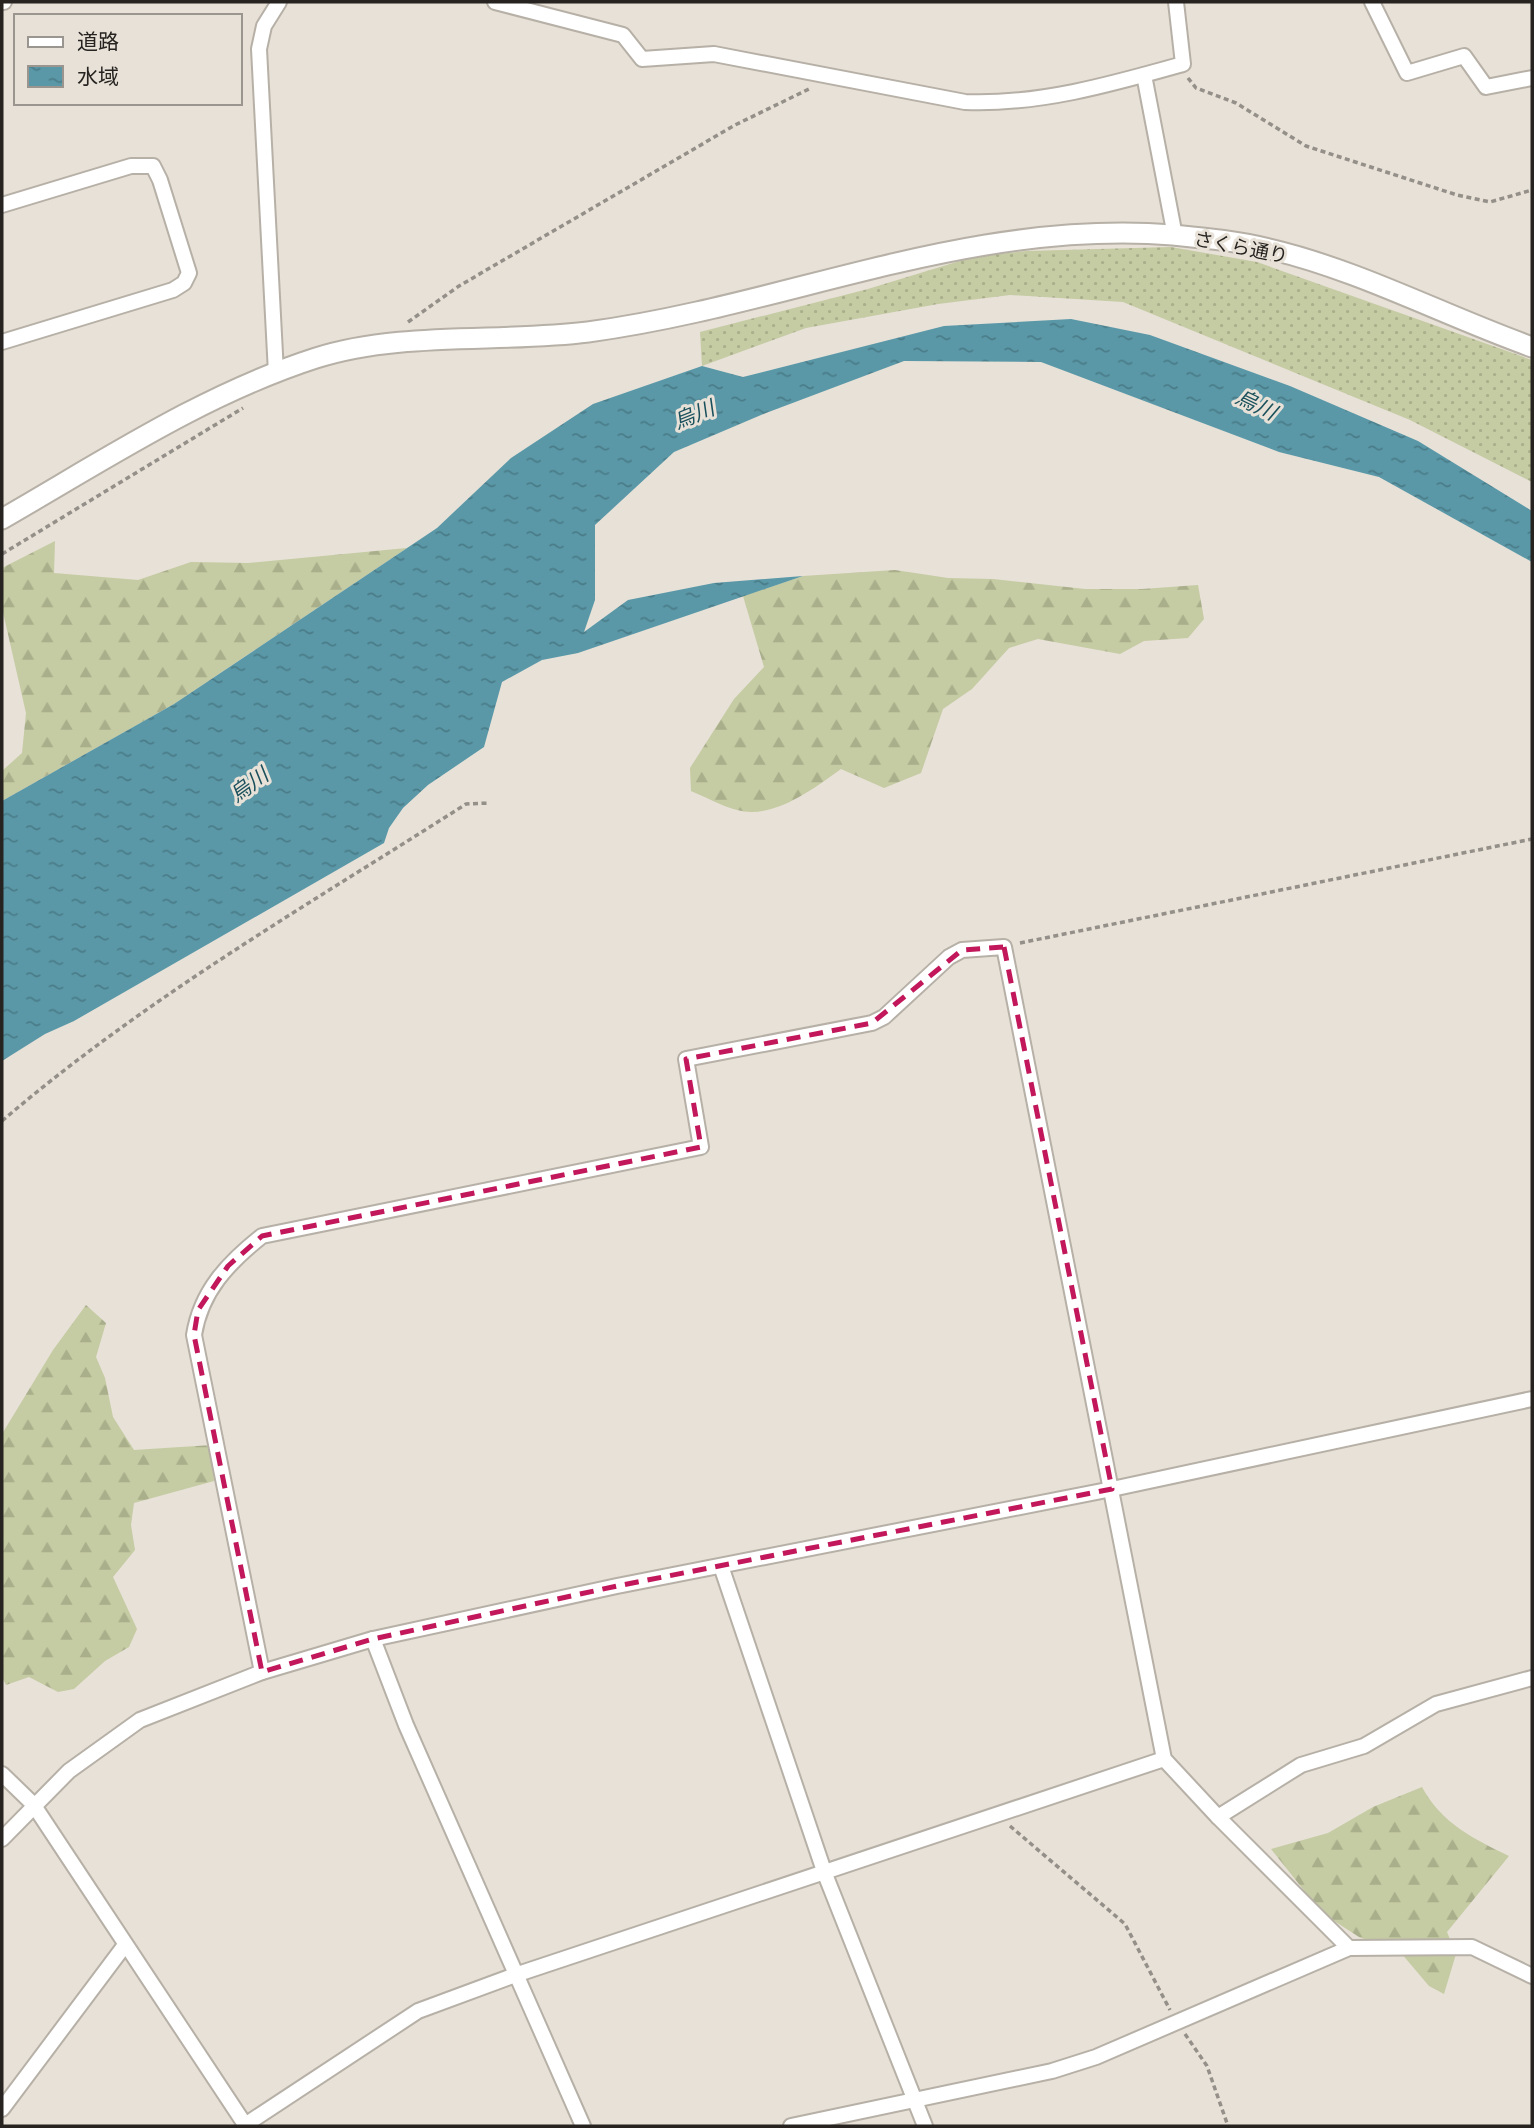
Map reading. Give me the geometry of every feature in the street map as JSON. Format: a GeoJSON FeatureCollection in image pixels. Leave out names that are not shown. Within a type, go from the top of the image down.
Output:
{"type":"FeatureCollection","features":[{"type":"Feature","properties":{"kind":"street"},"geometry":{"type":"LineString","coordinates":[[276,373],[259,49],[264,26],[279,2]]}},
{"type":"Feature","properties":{"kind":"street"},"geometry":{"type":"LineString","coordinates":[[495,2],[623,36],[642,59],[714,54],[965,102],[1003,104],[1144,75],[1183,64],[1175,2]]}},
{"type":"Feature","properties":{"kind":"street"},"geometry":{"type":"LineString","coordinates":[[1372,2],[1407,73],[1464,55],[1486,87],[1532,78]]}},
{"type":"Feature","properties":{"kind":"street"},"geometry":{"type":"LineString","coordinates":[[1144,75],[1175,236]]}},
{"type":"Feature","properties":{"kind":"street"},"geometry":{"type":"LineString","coordinates":[[2,205],[131,166],[153,166],[160,180],[188,273],[184,284],[173,290],[2,342]]}},
{"type":"Feature","properties":{"kind":"street","name":"さくら通り"},"geometry":{"type":"LineString","coordinates":[[2,519],[246,383],[320,356],[399,343],[584,332],[653,321],[977,244],[1072,233],[1175,236],[1268,248],[1338,271],[1532,347]]}},
{"type":"Feature","properties":{"kind":"street"},"geometry":{"type":"LineString","coordinates":[[262,1672],[194,1335],[198,1310],[228,1266],[262,1236],[701,1147],[686,1059],[872,1023],[884,1017],[949,957],[962,950],[1004,947],[1164,1759],[1349,1948]]}},
{"type":"Feature","properties":{"kind":"street"},"geometry":{"type":"LineString","coordinates":[[2,1839],[33,1804],[69,1771],[140,1720],[262,1672],[373,1639],[721,1566],[1112,1489],[1532,1399]]}},
{"type":"Feature","properties":{"kind":"street"},"geometry":{"type":"LineString","coordinates":[[721,1566],[825,1874],[925,2126]]}},
{"type":"Feature","properties":{"kind":"street"},"geometry":{"type":"LineString","coordinates":[[373,1639],[405,1725],[583,2126]]}},
{"type":"Feature","properties":{"kind":"street"},"geometry":{"type":"LineString","coordinates":[[1218,1817],[1301,1765],[1364,1746],[1436,1704],[1532,1678]]}},
{"type":"Feature","properties":{"kind":"street"},"geometry":{"type":"LineString","coordinates":[[2,1774],[33,1804],[245,2125],[418,2011],[517,1974],[825,1874],[1164,1759]]}},
{"type":"Feature","properties":{"kind":"street"},"geometry":{"type":"LineString","coordinates":[[2,2109],[125,1945]]}},
{"type":"Feature","properties":{"kind":"street"},"geometry":{"type":"LineString","coordinates":[[791,2126],[1052,2071],[1096,2057],[1349,1948],[1472,1947],[1532,1976]]}},
{"type":"Feature","properties":{"kind":"path"},"geometry":{"type":"LineString","coordinates":[[1183,64],[1184,73],[1196,88],[1236,103],[1306,146],[1457,195],[1490,202],[1532,190]]}},
{"type":"Feature","properties":{"kind":"path"},"geometry":{"type":"LineString","coordinates":[[406,324],[459,286],[735,125],[814,86],[824,75]]}},
{"type":"Feature","properties":{"kind":"path"},"geometry":{"type":"LineString","coordinates":[[2,554],[248,405]]}},
{"type":"Feature","properties":{"kind":"path"},"geometry":{"type":"LineString","coordinates":[[2,1121],[107,1037],[298,909],[466,804],[490,803]]}},
{"type":"Feature","properties":{"kind":"path"},"geometry":{"type":"LineString","coordinates":[[1004,947],[1532,839]]}},
{"type":"Feature","properties":{"kind":"path"},"geometry":{"type":"LineString","coordinates":[[998,1815],[1125,1924],[1177,2023],[1207,2066],[1228,2126]]}},
{"type":"Feature","properties":{"kind":"highlighted area"},"geometry":{"type":"Polygon","coordinates":[[[1004,947],[1112,1489],[617,1586],[373,1639],[262,1672],[194,1335],[198,1310],[228,1266],[262,1236],[701,1147],[686,1059],[872,1023],[962,950],[1004,947]]]}},
{"type":"Feature","properties":{"kind":"green space"},"geometry":{"type":"Polygon","coordinates":[[[1171,247],[1257,262],[1532,360],[1532,482],[1410,420],[1123,302],[1010,295],[938,304],[806,328],[702,366],[700,332],[868,289],[976,256],[1027,251],[1171,247]]]}},
{"type":"Feature","properties":{"kind":"green space"},"geometry":{"type":"Polygon","coordinates":[[[55,541],[54,573],[138,580],[191,562],[248,563],[407,548],[174,704],[2,801],[2,771],[22,753],[26,713],[2,608],[2,568],[55,541]]]}},
{"type":"Feature","properties":{"kind":"green space"},"geometry":{"type":"Polygon","coordinates":[[[895,570],[948,578],[993,579],[1085,589],[1198,585],[1204,619],[1188,638],[1144,641],[1120,654],[1038,639],[1009,648],[972,689],[943,709],[921,773],[884,788],[841,769],[792,801],[764,811],[751,812],[731,808],[691,791],[690,768],[734,699],[764,667],[743,596],[803,576],[895,570]]]}},
{"type":"Feature","properties":{"kind":"green space"},"geometry":{"type":"Polygon","coordinates":[[[86,1305],[106,1323],[96,1357],[105,1378],[113,1417],[134,1450],[212,1445],[214,1481],[134,1503],[131,1525],[135,1550],[113,1577],[137,1629],[129,1647],[105,1661],[74,1689],[58,1692],[29,1677],[6,1685],[2,1677],[2,1434],[53,1350],[86,1305]]]}},
{"type":"Feature","properties":{"kind":"green space"},"geometry":{"type":"Polygon","coordinates":[[[1422,1787],[1439,1811],[1460,1829],[1509,1856],[1447,1932],[1456,1954],[1444,1994],[1429,1986],[1401,1953],[1359,1937],[1322,1913],[1271,1849],[1328,1833],[1373,1807],[1422,1787]]]}},
{"type":"Feature","properties":{"kind":"water","name":"烏川"},"geometry":{"type":"Polygon","coordinates":[[[1071,319],[1150,335],[1290,386],[1418,441],[1532,511],[1532,562],[1379,477],[1279,452],[1041,362],[904,361],[766,413],[674,452],[595,525],[595,600],[584,632],[628,600],[714,583],[803,576],[578,653],[542,660],[502,682],[484,747],[428,785],[403,808],[389,828],[384,843],[74,1021],[45,1034],[2,1061],[2,801],[174,704],[437,528],[511,458],[593,404],[702,366],[743,377],[944,326],[1071,319]]]}}]}
